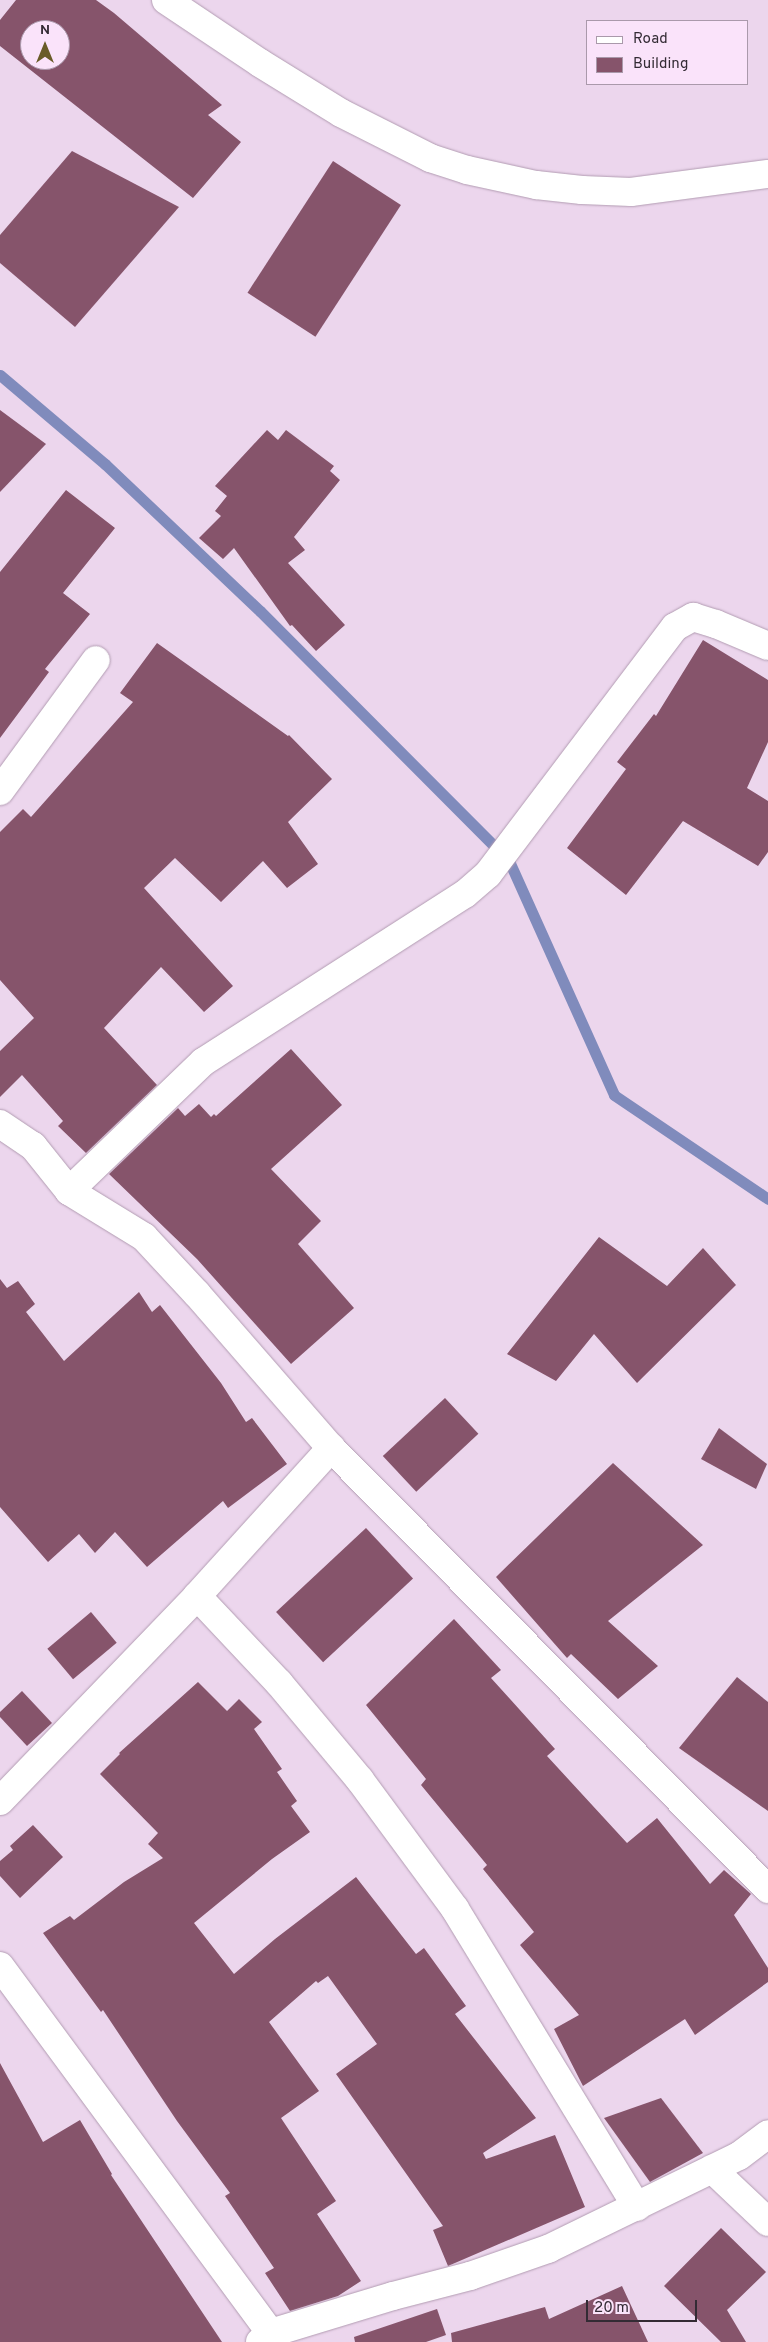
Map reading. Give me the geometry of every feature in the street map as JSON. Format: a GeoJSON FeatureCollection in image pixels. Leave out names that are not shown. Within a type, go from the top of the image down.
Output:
{"type":"FeatureCollection","features":[{"type":"Feature","properties":{"kind":"street"},"geometry":{"type":"LineString","coordinates":[[166,0],[260,63],[341,113],[430,158],[467,170],[536,185],[582,190],[631,192],[768,174]]}},
{"type":"Feature","properties":{"kind":"street"},"geometry":{"type":"LineString","coordinates":[[69,1191],[203,1062],[465,894],[488,874],[675,627],[693,617],[716,624],[768,646]]}},
{"type":"Feature","properties":{"kind":"street"},"geometry":{"type":"LineString","coordinates":[[0,791],[96,660]]}},
{"type":"Feature","properties":{"kind":"street"},"geometry":{"type":"LineString","coordinates":[[0,1124],[33,1146],[69,1191],[144,1236],[198,1294],[331,1448],[768,1889]]}},
{"type":"Feature","properties":{"kind":"street"},"geometry":{"type":"LineString","coordinates":[[0,1801],[198,1596],[331,1448]]}},
{"type":"Feature","properties":{"kind":"street"},"geometry":{"type":"LineString","coordinates":[[198,1596],[280,1683],[354,1772],[455,1909],[637,2207]]}},
{"type":"Feature","properties":{"kind":"street"},"geometry":{"type":"LineString","coordinates":[[0,1966],[266,2338],[393,2296],[470,2276],[548,2249],[739,2156],[768,2134]]}},
{"type":"Feature","properties":{"kind":"street"},"geometry":{"type":"LineString","coordinates":[[712,2169],[768,2222]]}},
{"type":"Feature","properties":{"kind":"building"},"geometry":{"type":"Polygon","coordinates":[[[16,0],[96,0],[114,13],[222,105],[208,115],[241,142],[193,198],[30,70],[70,70],[70,20],[20,20],[20,62],[0,46],[0,20],[16,0]]]}},
{"type":"Feature","properties":{"kind":"building"},"geometry":{"type":"Polygon","coordinates":[[[72,151],[179,207],[75,327],[0,263],[0,235],[72,151]]]}},
{"type":"Feature","properties":{"kind":"building"},"geometry":{"type":"Polygon","coordinates":[[[333,161],[401,205],[315,337],[247,293],[333,161]]]}},
{"type":"Feature","properties":{"kind":"building"},"geometry":{"type":"Polygon","coordinates":[[[0,410],[46,444],[0,492],[0,410]]]}},
{"type":"Feature","properties":{"kind":"building"},"geometry":{"type":"Polygon","coordinates":[[[267,430],[278,440],[286,430],[334,466],[330,471],[340,480],[294,537],[305,550],[288,563],[345,625],[316,651],[292,625],[290,626],[234,548],[223,559],[199,538],[221,516],[215,511],[227,496],[215,486],[267,430]]]}},
{"type":"Feature","properties":{"kind":"building"},"geometry":{"type":"Polygon","coordinates":[[[66,490],[115,528],[63,593],[90,614],[45,669],[49,672],[0,738],[0,572],[66,490]]]}},
{"type":"Feature","properties":{"kind":"building"},"geometry":{"type":"Polygon","coordinates":[[[703,640],[768,680],[768,742],[747,788],[768,801],[768,852],[758,866],[683,821],[626,895],[567,848],[626,769],[617,762],[654,714],[656,716],[703,640]]]}},
{"type":"Feature","properties":{"kind":"building"},"geometry":{"type":"Polygon","coordinates":[[[157,643],[289,735],[332,779],[288,822],[318,864],[287,888],[263,861],[221,902],[175,858],[144,888],[233,986],[204,1012],[161,967],[104,1028],[157,1085],[86,1153],[58,1126],[63,1121],[22,1075],[0,1097],[0,1051],[34,1018],[0,980],[0,832],[23,809],[31,817],[133,702],[120,693],[157,643]]]}},
{"type":"Feature","properties":{"kind":"building"},"geometry":{"type":"Polygon","coordinates":[[[291,1049],[342,1105],[271,1169],[321,1221],[298,1244],[354,1308],[291,1364],[197,1259],[109,1174],[178,1108],[185,1116],[199,1104],[211,1117],[214,1114],[216,1116],[291,1049]]]}},
{"type":"Feature","properties":{"kind":"building"},"geometry":{"type":"Polygon","coordinates":[[[599,1237],[667,1286],[703,1248],[736,1285],[637,1383],[594,1334],[556,1381],[507,1354],[599,1237]]]}},
{"type":"Feature","properties":{"kind":"building"},"geometry":{"type":"Polygon","coordinates":[[[0,1279],[7,1288],[18,1281],[35,1304],[26,1312],[64,1361],[139,1292],[152,1312],[160,1305],[221,1383],[246,1422],[252,1418],[287,1464],[228,1508],[223,1501],[147,1567],[115,1532],[95,1553],[79,1534],[48,1562],[0,1507],[0,1279]]]}},
{"type":"Feature","properties":{"kind":"building"},"geometry":{"type":"Polygon","coordinates":[[[445,1398],[478,1434],[416,1492],[383,1456],[445,1398]]]}},
{"type":"Feature","properties":{"kind":"building"},"geometry":{"type":"Polygon","coordinates":[[[719,1428],[767,1464],[756,1489],[701,1459],[719,1428]]]}},
{"type":"Feature","properties":{"kind":"building"},"geometry":{"type":"Polygon","coordinates":[[[613,1463],[703,1545],[608,1621],[658,1666],[618,1699],[571,1654],[567,1658],[496,1577],[613,1463]]]}},
{"type":"Feature","properties":{"kind":"building"},"geometry":{"type":"Polygon","coordinates":[[[366,1528],[413,1578],[323,1662],[276,1612],[366,1528]]]}},
{"type":"Feature","properties":{"kind":"building"},"geometry":{"type":"Polygon","coordinates":[[[91,1612],[117,1643],[73,1679],[47,1649],[91,1612]]]}},
{"type":"Feature","properties":{"kind":"building"},"geometry":{"type":"Polygon","coordinates":[[[454,1619],[501,1670],[491,1678],[555,1749],[547,1756],[627,1843],[657,1818],[710,1884],[724,1870],[751,1894],[734,1915],[768,1968],[768,1982],[695,2035],[685,2019],[583,2086],[554,2029],[579,2015],[520,1945],[534,1932],[483,1869],[487,1865],[421,1785],[426,1779],[366,1705],[454,1619]]]}},
{"type":"Feature","properties":{"kind":"building"},"geometry":{"type":"Polygon","coordinates":[[[737,1677],[768,1702],[768,1811],[679,1748],[737,1677]]]}},
{"type":"Feature","properties":{"kind":"building"},"geometry":{"type":"Polygon","coordinates":[[[198,1682],[227,1711],[239,1699],[262,1722],[254,1729],[282,1769],[277,1772],[297,1801],[291,1806],[310,1832],[272,1859],[194,1923],[234,1974],[275,1939],[356,1877],[416,1954],[424,1948],[466,2006],[455,2014],[536,2118],[483,2153],[486,2159],[555,2135],[585,2207],[448,2266],[433,2230],[443,2226],[336,2074],[377,2044],[328,1976],[318,1983],[316,1981],[269,2022],[319,2091],[281,2118],[336,2201],[317,2214],[361,2281],[338,2296],[290,2311],[265,2273],[274,2268],[225,2196],[230,2193],[177,2121],[103,2010],[101,2012],[43,1933],[70,1916],[74,1920],[124,1882],[163,1858],[148,1844],[158,1833],[100,1774],[119,1753],[198,1682]]]}},
{"type":"Feature","properties":{"kind":"building"},"geometry":{"type":"Polygon","coordinates":[[[22,1691],[52,1723],[27,1746],[0,1717],[0,1712],[22,1691]]]}},
{"type":"Feature","properties":{"kind":"building"},"geometry":{"type":"Polygon","coordinates":[[[33,1825],[63,1857],[20,1898],[0,1876],[0,1861],[13,1850],[10,1846],[33,1825]]]}},
{"type":"Feature","properties":{"kind":"building"},"geometry":{"type":"Polygon","coordinates":[[[0,2063],[43,2142],[80,2120],[111,2175],[222,2342],[0,2342],[0,2063]]]}},
{"type":"Feature","properties":{"kind":"building"},"geometry":{"type":"Polygon","coordinates":[[[661,2098],[703,2153],[650,2182],[604,2118],[661,2098]]]}},
{"type":"Feature","properties":{"kind":"building"},"geometry":{"type":"Polygon","coordinates":[[[721,2228],[766,2272],[727,2310],[746,2342],[721,2342],[664,2286],[721,2228]]]}},
{"type":"Feature","properties":{"kind":"building"},"geometry":{"type":"Polygon","coordinates":[[[622,2286],[648,2342],[452,2342],[451,2333],[545,2307],[549,2319],[622,2286]]]}},
{"type":"Feature","properties":{"kind":"building"},"geometry":{"type":"Polygon","coordinates":[[[437,2309],[446,2335],[426,2342],[355,2342],[354,2337],[437,2309]]]}},
{"type":"Feature","properties":{"kind":"waterway"},"geometry":{"type":"LineString","coordinates":[[0,375],[105,464],[260,611],[509,861],[614,1095],[768,1199]]}}]}
